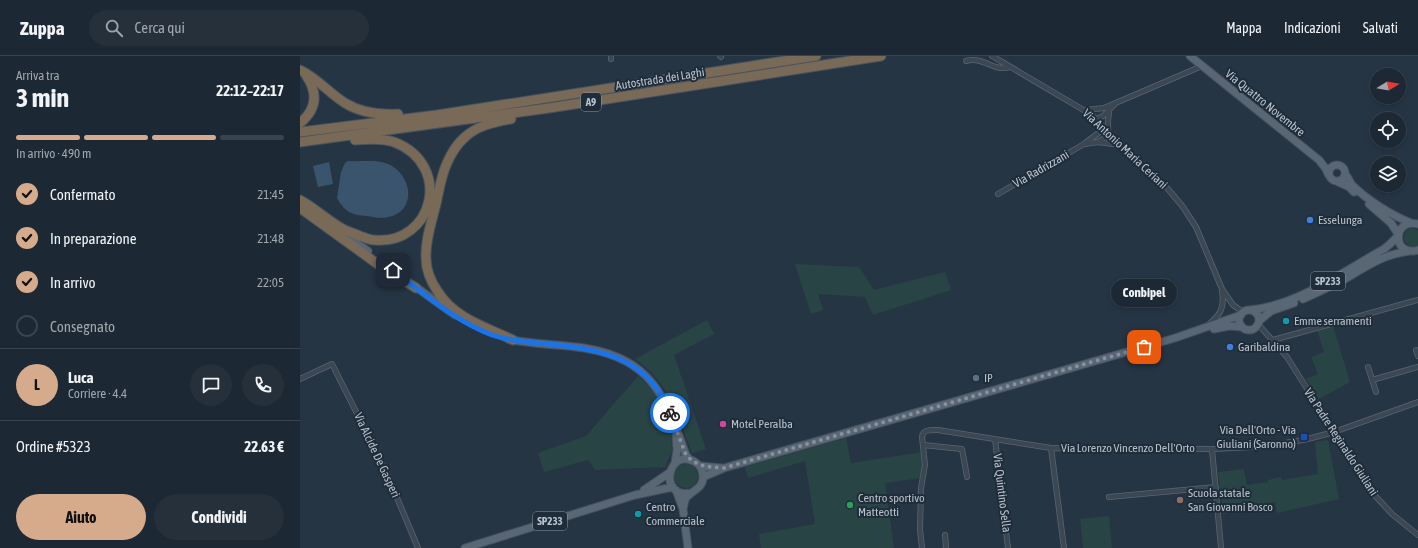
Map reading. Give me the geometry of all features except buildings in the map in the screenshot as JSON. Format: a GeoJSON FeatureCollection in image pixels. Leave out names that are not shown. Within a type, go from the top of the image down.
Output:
{"type":"FeatureCollection","features":[{"type":"Feature","properties":{"kind":"highway","name":"Autostrada dei Laghi"},"geometry":{"type":"LineString","coordinates":[[300,132],[437,115],[816,56]]}},
{"type":"Feature","properties":{"kind":"highway","name":"Autostrada dei Laghi"},"geometry":{"type":"LineString","coordinates":[[300,142],[549,108],[881,56]]}},
{"type":"Feature","properties":{"kind":"highway"},"geometry":{"type":"LineString","coordinates":[[300,70],[344,102],[365,112],[387,115],[437,115]]}},
{"type":"Feature","properties":{"kind":"highway"},"geometry":{"type":"LineString","coordinates":[[300,70],[312,84],[314,103],[311,112],[300,123]]}},
{"type":"Feature","properties":{"kind":"highway"},"geometry":{"type":"LineString","coordinates":[[513,340],[474,323],[455,311],[446,303],[437,291],[430,277],[426,259],[426,248],[442,176],[449,158],[458,144],[474,130],[487,125],[537,113],[549,108]]}},
{"type":"Feature","properties":{"kind":"highway"},"geometry":{"type":"LineString","coordinates":[[300,146],[368,139],[393,142],[407,148],[421,162],[430,187],[429,201],[420,221],[401,236],[385,240],[373,240],[342,229],[300,200]]}},
{"type":"Feature","properties":{"kind":"highway"},"geometry":{"type":"LineString","coordinates":[[300,208],[379,265],[416,288]]}},
{"type":"Feature","properties":{"kind":"main road","name":"Via Quattro Novembre"},"geometry":{"type":"LineString","coordinates":[[1190,56],[1319,160]]}},
{"type":"Feature","properties":{"kind":"main road"},"geometry":{"type":"LineString","coordinates":[[1319,160],[1342,167],[1352,184],[1377,205],[1392,215],[1414,224]]}},
{"type":"Feature","properties":{"kind":"main road"},"geometry":{"type":"LineString","coordinates":[[1319,160],[1331,179],[1349,187],[1391,223],[1398,235]]}},
{"type":"Feature","properties":{"kind":"main road"},"geometry":{"type":"LineString","coordinates":[[1328,174],[1334,165]]}},
{"type":"Feature","properties":{"kind":"main road"},"geometry":{"type":"LineString","coordinates":[[1338,182],[1343,179],[1345,174]]}},
{"type":"Feature","properties":{"kind":"main road"},"geometry":{"type":"LineString","coordinates":[[300,200],[416,288],[470,324],[493,335],[513,340],[584,348],[602,352],[621,359],[637,368],[653,383],[666,404],[686,455],[690,460]]}},
{"type":"Feature","properties":{"kind":"main road","name":"SP233"},"geometry":{"type":"LineString","coordinates":[[703,477],[724,468],[1175,338],[1244,312],[1264,308],[1306,293],[1384,249],[1398,235],[1403,226],[1414,224]]}},
{"type":"Feature","properties":{"kind":"main road","name":"SP233"},"geometry":{"type":"LineString","coordinates":[[1398,235],[1401,246],[1415,251]]}},
{"type":"Feature","properties":{"kind":"main road","name":"SP233"},"geometry":{"type":"LineString","coordinates":[[1175,338],[1230,326],[1242,327],[1251,330],[1271,311],[1317,293],[1381,258],[1393,254],[1415,251]]}},
{"type":"Feature","properties":{"kind":"main road"},"geometry":{"type":"LineString","coordinates":[[1242,327],[1239,321],[1244,312],[1253,311],[1258,315],[1258,323]]}},
{"type":"Feature","properties":{"kind":"main road"},"geometry":{"type":"LineString","coordinates":[[675,427],[677,450],[675,463]]}},
{"type":"Feature","properties":{"kind":"main road"},"geometry":{"type":"LineString","coordinates":[[675,463],[680,460],[690,460]]}},
{"type":"Feature","properties":{"kind":"main road","name":"SP233"},"geometry":{"type":"LineString","coordinates":[[690,460],[700,466],[724,468]]}},
{"type":"Feature","properties":{"kind":"main road","name":"SP233"},"geometry":{"type":"LineString","coordinates":[[636,495],[670,473],[675,463]]}},
{"type":"Feature","properties":{"kind":"main road"},"geometry":{"type":"LineString","coordinates":[[683,509],[686,498],[701,485],[703,477],[700,466]]}},
{"type":"Feature","properties":{"kind":"main road"},"geometry":{"type":"LineString","coordinates":[[670,473],[669,478],[683,509],[688,548]]}},
{"type":"Feature","properties":{"kind":"main road","name":"SP233"},"geometry":{"type":"LineString","coordinates":[[465,548],[636,495],[674,488],[682,493],[691,493]]}},
{"type":"Feature","properties":{"kind":"street","name":"Via Antonio Maria Ceriani"},"geometry":{"type":"LineString","coordinates":[[992,56],[1010,68],[1086,110],[1163,184],[1179,201],[1196,228],[1222,290]]}},
{"type":"Feature","properties":{"kind":"street","name":"Via Antonio Maria Ceriani"},"geometry":{"type":"LineString","coordinates":[[966,60],[979,58],[999,68],[1010,68]]}},
{"type":"Feature","properties":{"kind":"street"},"geometry":{"type":"LineString","coordinates":[[1086,110],[1097,110],[1104,108],[1202,66]]}},
{"type":"Feature","properties":{"kind":"street"},"geometry":{"type":"LineString","coordinates":[[1097,120],[1109,111],[1116,103]]}},
{"type":"Feature","properties":{"kind":"street"},"geometry":{"type":"LineString","coordinates":[[1097,120],[1099,112],[1104,108]]}},
{"type":"Feature","properties":{"kind":"street"},"geometry":{"type":"LineString","coordinates":[[1098,142],[1107,137],[1109,111]]}},
{"type":"Feature","properties":{"kind":"street","name":"Via Radrizzani"},"geometry":{"type":"LineString","coordinates":[[998,194],[1107,130]]}},
{"type":"Feature","properties":{"kind":"street","name":"Via Radrizzani"},"geometry":{"type":"LineString","coordinates":[[1084,144],[1098,142],[1121,144]]}},
{"type":"Feature","properties":{"kind":"street"},"geometry":{"type":"LineString","coordinates":[[1222,290],[1233,305],[1244,312]]}},
{"type":"Feature","properties":{"kind":"street"},"geometry":{"type":"LineString","coordinates":[[1202,329],[1221,311],[1223,302],[1222,290]]}},
{"type":"Feature","properties":{"kind":"street"},"geometry":{"type":"LineString","coordinates":[[1273,340],[1418,300]]}},
{"type":"Feature","properties":{"kind":"street","name":"Via Padre Reginaldo Giuliani"},"geometry":{"type":"LineString","coordinates":[[1258,323],[1287,357],[1367,486],[1392,514],[1418,535]]}},
{"type":"Feature","properties":{"kind":"street"},"geometry":{"type":"LineString","coordinates":[[1416,350],[1418,356]]}},
{"type":"Feature","properties":{"kind":"street","name":"Via Alcide De Gasperi"},"geometry":{"type":"LineString","coordinates":[[300,379],[332,364],[384,469],[418,548]]}},
{"type":"Feature","properties":{"kind":"street"},"geometry":{"type":"LineString","coordinates":[[1368,367],[1376,392]]}},
{"type":"Feature","properties":{"kind":"street"},"geometry":{"type":"LineString","coordinates":[[1372,380],[1418,367]]}},
{"type":"Feature","properties":{"kind":"street","name":"Via Lorenzo Vincenzo Dell'Orto"},"geometry":{"type":"LineString","coordinates":[[923,445],[922,434],[926,431],[938,430],[1051,448],[1212,449],[1253,447],[1308,439],[1334,432],[1418,402]]}},
{"type":"Feature","properties":{"kind":"street","name":"Via Quintino Sella"},"geometry":{"type":"LineString","coordinates":[[995,439],[1008,548]]}},
{"type":"Feature","properties":{"kind":"street"},"geometry":{"type":"LineString","coordinates":[[922,548],[920,530],[921,488],[925,465],[923,445],[962,449],[967,477]]}},
{"type":"Feature","properties":{"kind":"street"},"geometry":{"type":"LineString","coordinates":[[1051,448],[1064,548]]}},
{"type":"Feature","properties":{"kind":"street"},"geometry":{"type":"LineString","coordinates":[[1212,449],[1221,548]]}},
{"type":"Feature","properties":{"kind":"street"},"geometry":{"type":"LineString","coordinates":[[1109,497],[1216,487]]}},
{"type":"Feature","properties":{"kind":"street"},"geometry":{"type":"LineString","coordinates":[[944,536],[946,548]]}},
{"type":"Feature","properties":{"kind":"green space"},"geometry":{"type":"Polygon","coordinates":[[[1411,228],[1418,230],[1418,245],[1414,247],[1409,246],[1403,239],[1406,231],[1411,228]]]}},
{"type":"Feature","properties":{"kind":"green space"},"geometry":{"type":"Polygon","coordinates":[[[795,264],[859,267],[874,290],[945,272],[951,290],[873,315],[865,297],[818,294],[823,310],[811,314],[795,264]]]}},
{"type":"Feature","properties":{"kind":"green space"},"geometry":{"type":"Polygon","coordinates":[[[707,320],[714,334],[674,355],[706,449],[692,453],[677,413],[665,390],[657,379],[635,359],[707,320]]]}},
{"type":"Feature","properties":{"kind":"green space"},"geometry":{"type":"Polygon","coordinates":[[[1333,326],[1350,382],[1319,399],[1306,379],[1318,374],[1311,357],[1324,352],[1317,330],[1333,326]]]}},
{"type":"Feature","properties":{"kind":"green space"},"geometry":{"type":"Polygon","coordinates":[[[638,376],[652,389],[664,409],[671,428],[672,451],[665,467],[595,470],[588,460],[544,472],[538,453],[586,436],[638,376]]]}},
{"type":"Feature","properties":{"kind":"green space"},"geometry":{"type":"Polygon","coordinates":[[[846,438],[851,463],[923,452],[923,468],[921,478],[885,483],[894,548],[761,548],[759,534],[815,524],[805,461],[748,478],[745,467],[846,438]]]}},
{"type":"Feature","properties":{"kind":"green space"},"geometry":{"type":"Polygon","coordinates":[[[1328,440],[1339,499],[1277,513],[1275,502],[1223,514],[1218,472],[1244,469],[1247,485],[1268,482],[1268,480],[1281,477],[1282,480],[1318,474],[1315,442],[1328,440]]]}},
{"type":"Feature","properties":{"kind":"green space"},"geometry":{"type":"Polygon","coordinates":[[[686,464],[695,467],[698,476],[695,485],[686,488],[677,485],[674,476],[677,467],[686,464]]]}},
{"type":"Feature","properties":{"kind":"green space"},"geometry":{"type":"Polygon","coordinates":[[[1109,516],[1112,548],[1083,548],[1080,519],[1109,516]]]}},
{"type":"Feature","properties":{"kind":"water"},"geometry":{"type":"Polygon","coordinates":[[[348,161],[383,162],[396,169],[403,176],[407,184],[407,201],[404,208],[397,214],[383,218],[357,215],[346,210],[337,198],[341,172],[345,163],[348,161]]]}},
{"type":"Feature","properties":{"kind":"water"},"geometry":{"type":"Polygon","coordinates":[[[329,162],[333,184],[318,187],[313,166],[329,162]]]}},
{"type":"Feature","properties":{"kind":"way so far"},"geometry":{"type":"LineString","coordinates":[[670,413],[686,455],[690,460],[700,466],[724,468],[1144,347]]}},
{"type":"Feature","properties":{"kind":"place","name":"Esselunga"},"geometry":{"type":"Point","coordinates":[1310,220]}},
{"type":"Feature","properties":{"kind":"place","name":"Emme serramenti"},"geometry":{"type":"Point","coordinates":[1286,321]}},
{"type":"Feature","properties":{"kind":"place","name":"Conbipel"},"geometry":{"type":"Point","coordinates":[1144,347]}},
{"type":"Feature","properties":{"kind":"place","name":"Garibaldina"},"geometry":{"type":"Point","coordinates":[1230,347]}},
{"type":"Feature","properties":{"kind":"place","name":"IP"},"geometry":{"type":"Point","coordinates":[976,378]}},
{"type":"Feature","properties":{"kind":"place","name":"Motel Peralba"},"geometry":{"type":"Point","coordinates":[723,424]}},
{"type":"Feature","properties":{"kind":"place","name":"Via Dell'Orto - Via Giuliani (Saronno)"},"geometry":{"type":"Point","coordinates":[1304,437]}},
{"type":"Feature","properties":{"kind":"place","name":"Scuola statale San Giovanni Bosco"},"geometry":{"type":"Point","coordinates":[1180,500]}},
{"type":"Feature","properties":{"kind":"place","name":"Centro sportivo Matteotti"},"geometry":{"type":"Point","coordinates":[850,505]}},
{"type":"Feature","properties":{"kind":"place","name":"Centro Commerciale"},"geometry":{"type":"Point","coordinates":[638,514]}},
{"type":"Feature","properties":{"kind":"route"},"geometry":{"type":"LineString","coordinates":[[393,270],[443,307],[470,324],[493,335],[526,342],[584,348],[602,352],[621,359],[637,368],[653,383],[670,413]]}}]}
